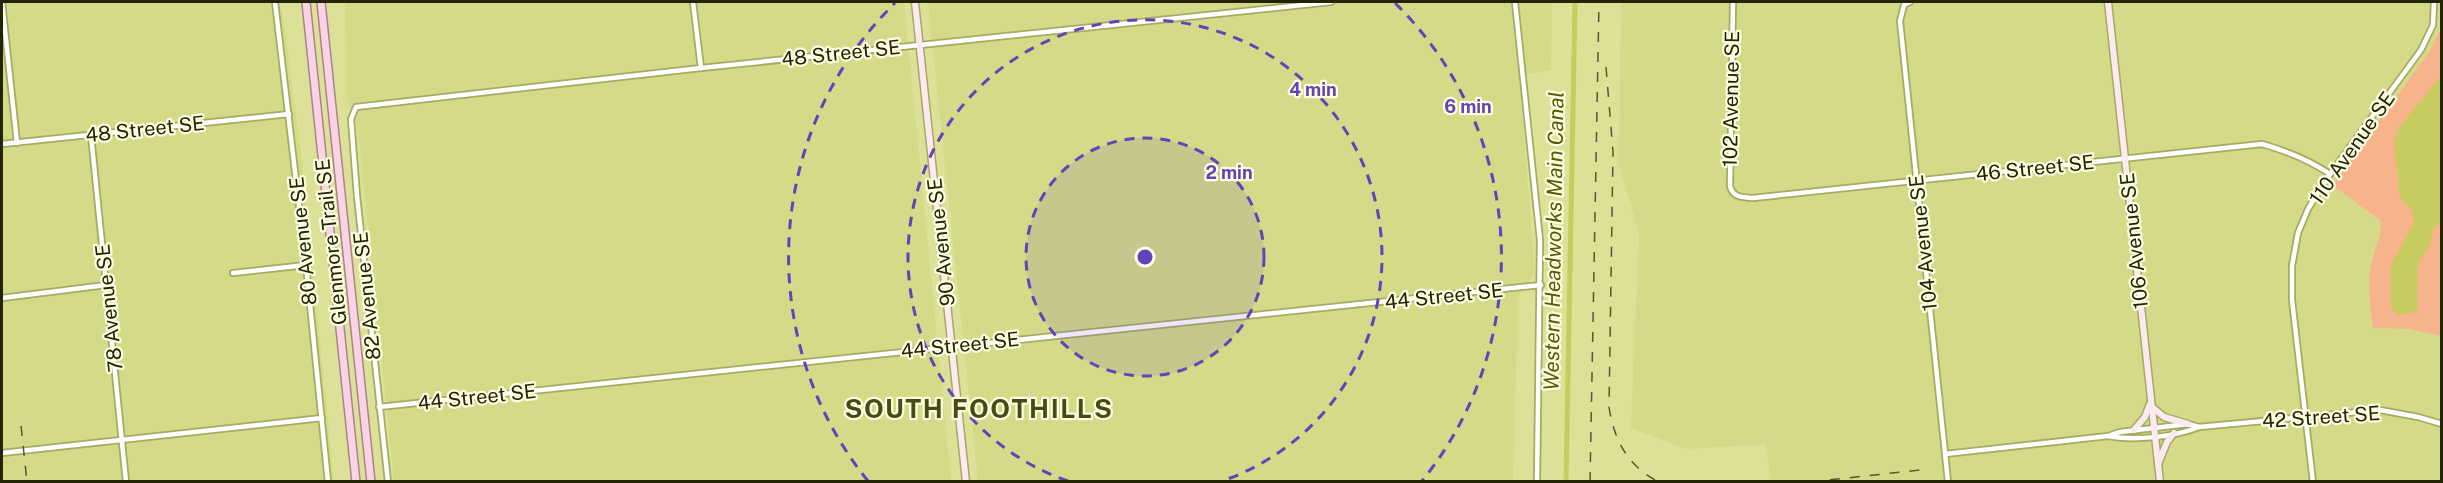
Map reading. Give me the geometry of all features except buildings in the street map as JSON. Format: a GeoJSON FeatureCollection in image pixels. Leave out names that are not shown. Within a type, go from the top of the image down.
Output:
{"type":"FeatureCollection","features":[{"type":"Feature","properties":{"kind":"main road","name":"Glenmore Trail SE"},"geometry":{"type":"LineString","coordinates":[[306,2],[356,482]]}},
{"type":"Feature","properties":{"kind":"main road","name":"Glenmore Trail SE"},"geometry":{"type":"LineString","coordinates":[[322,2],[371,482]]}},
{"type":"Feature","properties":{"kind":"street"},"geometry":{"type":"LineString","coordinates":[[2,2],[17,143]]}},
{"type":"Feature","properties":{"kind":"street","name":"80 Avenue SE"},"geometry":{"type":"LineString","coordinates":[[275,2],[290,114],[328,482]]}},
{"type":"Feature","properties":{"kind":"street"},"geometry":{"type":"LineString","coordinates":[[693,2],[701,68]]}},
{"type":"Feature","properties":{"kind":"street","name":"90 Avenue SE"},"geometry":{"type":"LineString","coordinates":[[915,2],[966,482]]}},
{"type":"Feature","properties":{"kind":"street","name":"48 Street SE"},"geometry":{"type":"LineString","coordinates":[[353,110],[360,105],[1331,2]]}},
{"type":"Feature","properties":{"kind":"street"},"geometry":{"type":"LineString","coordinates":[[1515,2],[1540,240],[1538,482]]}},
{"type":"Feature","properties":{"kind":"street","name":"102 Avenue SE"},"geometry":{"type":"LineString","coordinates":[[1733,2],[1729,163],[1730,186],[1734,195]]}},
{"type":"Feature","properties":{"kind":"street","name":"104 Avenue SE"},"geometry":{"type":"LineString","coordinates":[[1910,2],[1904,5],[1900,21],[1948,482]]}},
{"type":"Feature","properties":{"kind":"street","name":"106 Avenue SE"},"geometry":{"type":"LineString","coordinates":[[2108,2],[2160,482]]}},
{"type":"Feature","properties":{"kind":"street","name":"110 Avenue SE"},"geometry":{"type":"LineString","coordinates":[[2313,482],[2292,300],[2292,266],[2298,233],[2308,209],[2330,174],[2421,50],[2433,26],[2434,2]]}},
{"type":"Feature","properties":{"kind":"street","name":"82 Avenue SE"},"geometry":{"type":"LineString","coordinates":[[353,110],[351,119],[357,196],[388,482]]}},
{"type":"Feature","properties":{"kind":"street","name":"48 Street SE"},"geometry":{"type":"LineString","coordinates":[[2,144],[290,114]]}},
{"type":"Feature","properties":{"kind":"street","name":"78 Avenue SE"},"geometry":{"type":"LineString","coordinates":[[91,135],[126,482]]}},
{"type":"Feature","properties":{"kind":"street","name":"46 Street SE"},"geometry":{"type":"LineString","coordinates":[[1734,195],[1753,198],[2262,144],[2286,150],[2312,162],[2330,174]]}},
{"type":"Feature","properties":{"kind":"street"},"geometry":{"type":"LineString","coordinates":[[233,273],[306,265]]}},
{"type":"Feature","properties":{"kind":"street"},"geometry":{"type":"LineString","coordinates":[[2,298],[106,285]]}},
{"type":"Feature","properties":{"kind":"street","name":"44 Street SE"},"geometry":{"type":"LineString","coordinates":[[379,407],[1541,285]]}},
{"type":"Feature","properties":{"kind":"street"},"geometry":{"type":"LineString","coordinates":[[2134,430],[2145,417],[2151,404],[2164,417],[2188,424]]}},
{"type":"Feature","properties":{"kind":"street","name":"42 Street SE"},"geometry":{"type":"LineString","coordinates":[[1945,454],[2108,436],[2134,430],[2174,434],[2199,427],[2380,411],[2418,417],[2442,424]]}},
{"type":"Feature","properties":{"kind":"street"},"geometry":{"type":"LineString","coordinates":[[2,453],[322,418]]}},
{"type":"Feature","properties":{"kind":"street","name":"42 Street SE"},"geometry":{"type":"LineString","coordinates":[[2108,436],[2123,439],[2188,424],[2199,427]]}},
{"type":"Feature","properties":{"kind":"street"},"geometry":{"type":"LineString","coordinates":[[2158,465],[2167,442],[2174,434]]}},
{"type":"Feature","properties":{"kind":"shaded area"},"geometry":{"type":"Polygon","coordinates":[[[2,2],[279,2],[283,16],[302,162],[334,481],[2,481],[2,2]]]}},
{"type":"Feature","properties":{"kind":"shaded area"},"geometry":{"type":"Polygon","coordinates":[[[345,2],[904,2],[951,481],[394,481],[358,127],[347,99],[345,2]]]}},
{"type":"Feature","properties":{"kind":"shaded area"},"geometry":{"type":"Polygon","coordinates":[[[928,2],[1552,2],[1551,70],[1519,76],[1535,274],[1518,296],[1513,481],[978,481],[928,2]]]}},
{"type":"Feature","properties":{"kind":"shaded area"},"geometry":{"type":"Polygon","coordinates":[[[1621,2],[2441,2],[2441,31],[2413,75],[2377,216],[2382,230],[2372,259],[2373,328],[2409,329],[2441,336],[2441,481],[1771,481],[1766,444],[1687,449],[1631,428],[1639,232],[1619,166],[1621,2]]]}},
{"type":"Feature","properties":{"kind":"shaded area"},"geometry":{"type":"Polygon","coordinates":[[[2441,31],[2441,336],[2409,329],[2373,328],[2370,278],[2372,261],[2380,236],[2380,220],[2332,185],[2430,51],[2441,31]]]}},
{"type":"Feature","properties":{"kind":"shaded area"},"geometry":{"type":"Polygon","coordinates":[[[2441,76],[2439,116],[2442,124],[2441,221],[2433,230],[2429,246],[2418,263],[2417,312],[2399,315],[2393,310],[2390,301],[2391,265],[2413,225],[2413,211],[2400,198],[2394,142],[2398,129],[2441,76]]]}},
{"type":"Feature","properties":{"kind":"waterway","name":"Western Headworks Main Canal"},"geometry":{"type":"LineString","coordinates":[[1566,482],[1575,2]]}},
{"type":"Feature","properties":{"kind":"railway"},"geometry":{"type":"LineString","coordinates":[[1590,482],[1599,2]]}},
{"type":"Feature","properties":{"kind":"railway"},"geometry":{"type":"LineString","coordinates":[[1606,67],[1613,152],[1609,407],[1615,431],[1624,451],[1639,469],[1659,482]]}},
{"type":"Feature","properties":{"kind":"railway"},"geometry":{"type":"LineString","coordinates":[[21,426],[27,482]]}},
{"type":"Feature","properties":{"kind":"railway"},"geometry":{"type":"LineString","coordinates":[[1810,482],[1929,469]]}},
{"type":"Feature","properties":{"kind":"district","name":"SOUTH FOOTHILLS"},"geometry":{"type":"Point","coordinates":[979,409]}}]}
